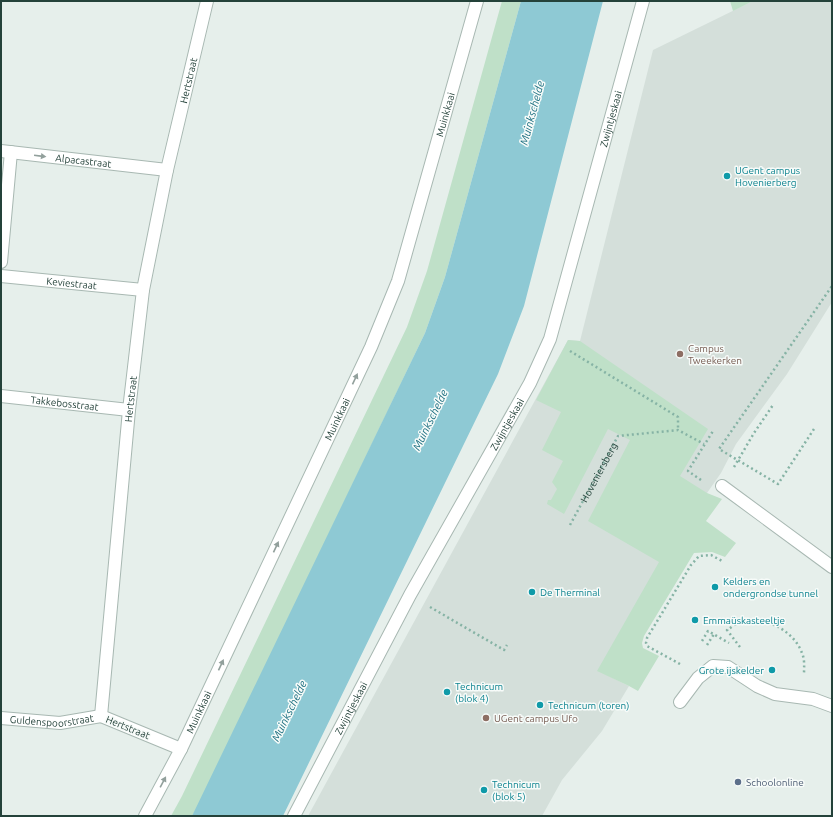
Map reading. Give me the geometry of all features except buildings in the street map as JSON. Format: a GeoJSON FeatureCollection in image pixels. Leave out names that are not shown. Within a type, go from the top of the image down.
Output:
{"type":"FeatureCollection","features":[{"type":"Feature","properties":{"kind":"street","name":"Hertstraat"},"geometry":{"type":"LineString","coordinates":[[181,749],[101,716],[129,410],[143,290],[167,170],[207,1]]}},
{"type":"Feature","properties":{"kind":"street","name":"Muinkkaai"},"geometry":{"type":"LineString","coordinates":[[145,816],[181,749],[371,347],[398,281],[477,1]]}},
{"type":"Feature","properties":{"kind":"street","name":"Zwijntjeskaai"},"geometry":{"type":"LineString","coordinates":[[294,816],[410,595],[530,382],[550,339],[643,1]]}},
{"type":"Feature","properties":{"kind":"street","name":"Alpacastraat"},"geometry":{"type":"LineString","coordinates":[[6,152],[167,170]]}},
{"type":"Feature","properties":{"kind":"street"},"geometry":{"type":"LineString","coordinates":[[1,262],[6,152]]}},
{"type":"Feature","properties":{"kind":"street","name":"Keviestraat"},"geometry":{"type":"LineString","coordinates":[[1,276],[143,290]]}},
{"type":"Feature","properties":{"kind":"street","name":"Takkebosstraat"},"geometry":{"type":"LineString","coordinates":[[1,396],[129,410]]}},
{"type":"Feature","properties":{"kind":"street"},"geometry":{"type":"LineString","coordinates":[[722,486],[832,567]]}},
{"type":"Feature","properties":{"kind":"street"},"geometry":{"type":"LineString","coordinates":[[680,702],[698,678],[713,666],[728,667],[757,686],[775,694],[813,699],[832,706]]}},
{"type":"Feature","properties":{"kind":"street","name":"Guldenspoorstraat"},"geometry":{"type":"LineString","coordinates":[[1,718],[60,723],[101,716]]}},
{"type":"Feature","properties":{"kind":"path"},"geometry":{"type":"LineString","coordinates":[[814,429],[778,484],[719,449],[832,286]]}},
{"type":"Feature","properties":{"kind":"path"},"geometry":{"type":"LineString","coordinates":[[550,339],[678,417],[678,430],[704,444]]}},
{"type":"Feature","properties":{"kind":"path"},"geometry":{"type":"LineString","coordinates":[[722,486],[754,433],[773,406]]}},
{"type":"Feature","properties":{"kind":"path","name":"Hoveniersberg"},"geometry":{"type":"LineString","coordinates":[[570,525],[618,436],[678,430]]}},
{"type":"Feature","properties":{"kind":"path"},"geometry":{"type":"LineString","coordinates":[[691,465],[712,432]]}},
{"type":"Feature","properties":{"kind":"path"},"geometry":{"type":"LineString","coordinates":[[668,658],[647,646],[647,638],[691,565],[699,556],[711,555],[722,561]]}},
{"type":"Feature","properties":{"kind":"path"},"geometry":{"type":"LineString","coordinates":[[447,617],[504,650],[507,645]]}},
{"type":"Feature","properties":{"kind":"path"},"geometry":{"type":"LineString","coordinates":[[702,641],[708,631],[744,652],[727,630],[742,621],[760,620],[787,632],[802,653],[804,674]]}},
{"type":"Feature","properties":{"kind":"path"},"geometry":{"type":"LineString","coordinates":[[706,647],[714,634]]}},
{"type":"Feature","properties":{"kind":"shaded area","name":"Campus Tweekerken"},"geometry":{"type":"Polygon","coordinates":[[[753,1],[832,1],[832,302],[787,374],[736,444],[721,473],[707,493],[605,674],[629,686],[602,731],[562,780],[542,816],[308,816],[568,340],[580,341],[653,50],[753,1]]]}},
{"type":"Feature","properties":{"kind":"green space"},"geometry":{"type":"Polygon","coordinates":[[[502,1],[521,1],[445,277],[425,333],[199,805],[192,816],[171,816],[182,796],[407,327],[427,271],[502,1]]]}},
{"type":"Feature","properties":{"kind":"green space"},"geometry":{"type":"Polygon","coordinates":[[[730,1],[753,1],[733,11],[730,1]]]}},
{"type":"Feature","properties":{"kind":"green space"},"geometry":{"type":"Polygon","coordinates":[[[568,340],[580,341],[708,429],[680,476],[707,493],[722,499],[706,521],[736,543],[725,557],[712,552],[694,553],[644,636],[642,643],[643,648],[659,656],[638,691],[597,671],[659,562],[588,521],[630,440],[608,429],[564,514],[547,504],[548,500],[551,500],[557,489],[552,482],[563,461],[542,450],[561,412],[536,400],[568,340]]]}},
{"type":"Feature","properties":{"kind":"water","name":"Muinkschelde"},"geometry":{"type":"Polygon","coordinates":[[[521,1],[603,1],[524,306],[498,374],[283,816],[192,816],[425,333],[445,277],[521,1]]]}},
{"type":"Feature","properties":{"kind":"place","name":"UGent campus Hovenierberg"},"geometry":{"type":"Point","coordinates":[727,176]}},
{"type":"Feature","properties":{"kind":"place","name":"Campus Tweekerken"},"geometry":{"type":"Point","coordinates":[680,354]}},
{"type":"Feature","properties":{"kind":"place","name":"Kelders en ondergrondse tunnel"},"geometry":{"type":"Point","coordinates":[715,587]}},
{"type":"Feature","properties":{"kind":"place","name":"De Therminal"},"geometry":{"type":"Point","coordinates":[532,592]}},
{"type":"Feature","properties":{"kind":"place","name":"Emmaüskasteeltje"},"geometry":{"type":"Point","coordinates":[695,620]}},
{"type":"Feature","properties":{"kind":"place","name":"Grote ijskelder"},"geometry":{"type":"Point","coordinates":[772,670]}},
{"type":"Feature","properties":{"kind":"place","name":"Technicum (blok 4)"},"geometry":{"type":"Point","coordinates":[447,692]}},
{"type":"Feature","properties":{"kind":"place","name":"Technicum (toren)"},"geometry":{"type":"Point","coordinates":[540,705]}},
{"type":"Feature","properties":{"kind":"place","name":"UGent campus Ufo"},"geometry":{"type":"Point","coordinates":[486,718]}},
{"type":"Feature","properties":{"kind":"place","name":"Schoolonline"},"geometry":{"type":"Point","coordinates":[738,782]}},
{"type":"Feature","properties":{"kind":"place","name":"Technicum (blok 5)"},"geometry":{"type":"Point","coordinates":[484,790]}}]}
